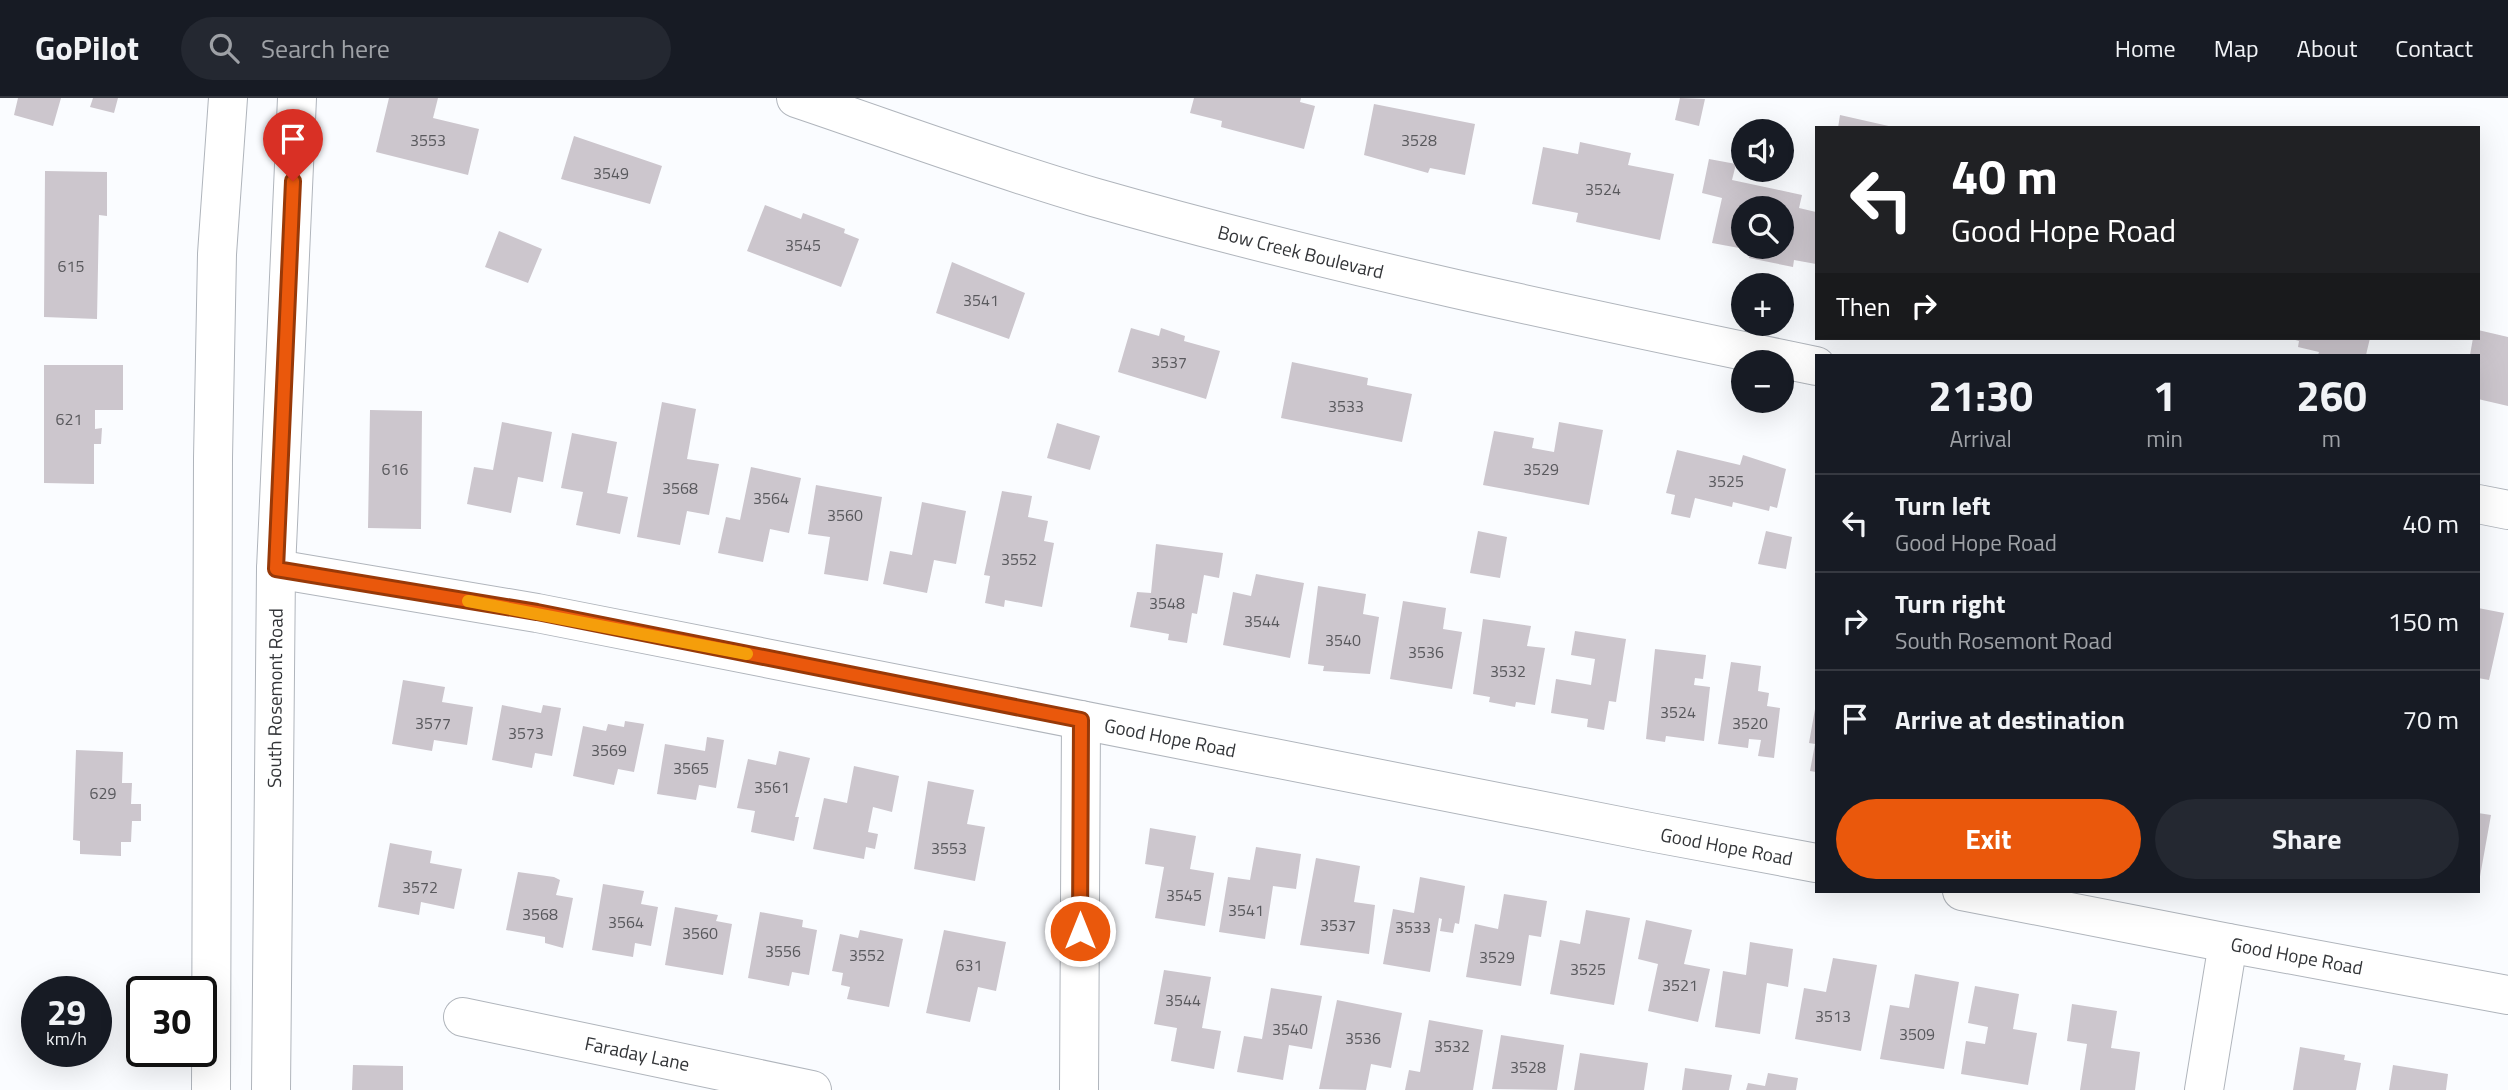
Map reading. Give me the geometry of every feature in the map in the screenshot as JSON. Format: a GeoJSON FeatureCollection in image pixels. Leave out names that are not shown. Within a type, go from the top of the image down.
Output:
{"type":"FeatureCollection","features":[{"type":"Feature","properties":{"kind":"street"},"geometry":{"type":"LineString","coordinates":[[211,1090],[213,458],[217,254],[228,98]]}},
{"type":"Feature","properties":{"kind":"street","name":"South Rosemont Road"},"geometry":{"type":"LineString","coordinates":[[271,1090],[276,569],[297,98]]}},
{"type":"Feature","properties":{"kind":"street","name":"Bow Creek Boulevard"},"geometry":{"type":"LineString","coordinates":[[796,98],[1091,196],[1226,233],[1415,281],[1815,366]]}},
{"type":"Feature","properties":{"kind":"street"},"geometry":{"type":"LineString","coordinates":[[2480,504],[2508,510]]}},
{"type":"Feature","properties":{"kind":"street","name":"Good Hope Road"},"geometry":{"type":"LineString","coordinates":[[276,569],[537,612],[1815,863]]}},
{"type":"Feature","properties":{"kind":"street"},"geometry":{"type":"LineString","coordinates":[[1079,1090],[1081,720]]}},
{"type":"Feature","properties":{"kind":"street","name":"Good Hope Road"},"geometry":{"type":"LineString","coordinates":[[1972,893],[2508,995]]}},
{"type":"Feature","properties":{"kind":"street"},"geometry":{"type":"LineString","coordinates":[[2204,1090],[2228,943]]}},
{"type":"Feature","properties":{"kind":"street","name":"Faraday Lane"},"geometry":{"type":"LineString","coordinates":[[463,1017],[812,1090]]}},
{"type":"Feature","properties":{"kind":"building"},"geometry":{"type":"Polygon","coordinates":[[[18,98],[61,98],[53,126],[14,115],[18,98]]]}},
{"type":"Feature","properties":{"kind":"building"},"geometry":{"type":"Polygon","coordinates":[[[93,98],[118,98],[114,113],[90,107],[93,98]]]}},
{"type":"Feature","properties":{"kind":"building"},"geometry":{"type":"Polygon","coordinates":[[[389,98],[438,98],[433,118],[479,129],[468,175],[376,152],[389,98]]]}},
{"type":"Feature","properties":{"kind":"building"},"geometry":{"type":"Polygon","coordinates":[[[1194,98],[1301,98],[1300,102],[1315,106],[1304,149],[1221,127],[1222,121],[1190,113],[1194,98]]]}},
{"type":"Feature","properties":{"kind":"building"},"geometry":{"type":"Polygon","coordinates":[[[1680,98],[1705,99],[1699,126],[1675,120],[1680,98]]]}},
{"type":"Feature","properties":{"kind":"building"},"geometry":{"type":"Polygon","coordinates":[[[1374,104],[1475,124],[1465,175],[1430,168],[1428,173],[1364,155],[1374,104]]]}},
{"type":"Feature","properties":{"kind":"building"},"geometry":{"type":"Polygon","coordinates":[[[1840,115],[1889,126],[1838,126],[1840,115]]]}},
{"type":"Feature","properties":{"kind":"building"},"geometry":{"type":"Polygon","coordinates":[[[574,136],[662,166],[650,204],[561,179],[574,136]]]}},
{"type":"Feature","properties":{"kind":"building"},"geometry":{"type":"Polygon","coordinates":[[[1580,142],[1631,153],[1628,165],[1674,174],[1660,240],[1576,222],[1578,213],[1532,204],[1543,147],[1578,154],[1580,142]]]}},
{"type":"Feature","properties":{"kind":"building"},"geometry":{"type":"Polygon","coordinates":[[[1709,159],[1731,163],[1731,182],[1802,195],[1799,208],[1815,212],[1815,264],[1794,260],[1793,267],[1754,259],[1794,259],[1794,196],[1731,196],[1731,246],[1712,243],[1722,198],[1702,193],[1709,159]]]}},
{"type":"Feature","properties":{"kind":"building"},"geometry":{"type":"Polygon","coordinates":[[[45,171],[107,172],[107,216],[99,215],[97,319],[44,317],[45,171]]]}},
{"type":"Feature","properties":{"kind":"building"},"geometry":{"type":"Polygon","coordinates":[[[765,205],[801,219],[803,213],[845,229],[844,233],[859,239],[841,287],[747,251],[765,205]]]}},
{"type":"Feature","properties":{"kind":"building"},"geometry":{"type":"Polygon","coordinates":[[[499,231],[542,249],[528,283],[485,267],[499,231]]]}},
{"type":"Feature","properties":{"kind":"building"},"geometry":{"type":"Polygon","coordinates":[[[952,262],[1025,293],[1009,339],[936,313],[952,262]]]}},
{"type":"Feature","properties":{"kind":"building"},"geometry":{"type":"Polygon","coordinates":[[[1131,328],[1159,336],[1161,328],[1185,336],[1184,341],[1220,351],[1206,399],[1118,372],[1131,328]]]}},
{"type":"Feature","properties":{"kind":"building"},"geometry":{"type":"Polygon","coordinates":[[[2480,330],[2508,337],[2508,406],[2480,399],[2480,354],[2470,354],[2473,340],[2480,340],[2480,330]]]}},
{"type":"Feature","properties":{"kind":"building"},"geometry":{"type":"Polygon","coordinates":[[[2295,340],[2370,340],[2366,354],[2318,354],[2319,352],[2298,347],[2299,341],[2295,340]]]}},
{"type":"Feature","properties":{"kind":"building"},"geometry":{"type":"Polygon","coordinates":[[[1292,362],[1368,378],[1367,385],[1412,394],[1402,442],[1281,418],[1292,362]]]}},
{"type":"Feature","properties":{"kind":"building"},"geometry":{"type":"Polygon","coordinates":[[[44,365],[123,365],[123,410],[95,410],[95,429],[102,428],[101,444],[94,444],[94,484],[44,483],[44,365]]]}},
{"type":"Feature","properties":{"kind":"building"},"geometry":{"type":"Polygon","coordinates":[[[662,402],[696,409],[687,459],[719,464],[709,515],[687,511],[680,545],[637,537],[662,402]]]}},
{"type":"Feature","properties":{"kind":"building"},"geometry":{"type":"Polygon","coordinates":[[[370,410],[422,411],[421,529],[368,528],[370,410]]]}},
{"type":"Feature","properties":{"kind":"building"},"geometry":{"type":"Polygon","coordinates":[[[502,422],[552,432],[543,482],[518,477],[511,513],[467,504],[474,467],[493,470],[502,422]]]}},
{"type":"Feature","properties":{"kind":"building"},"geometry":{"type":"Polygon","coordinates":[[[1559,422],[1603,430],[1589,505],[1483,485],[1494,431],[1534,438],[1532,448],[1554,452],[1559,422]]]}},
{"type":"Feature","properties":{"kind":"building"},"geometry":{"type":"Polygon","coordinates":[[[1057,423],[1100,436],[1090,470],[1047,458],[1057,423]]]}},
{"type":"Feature","properties":{"kind":"building"},"geometry":{"type":"Polygon","coordinates":[[[572,433],[617,442],[607,493],[628,497],[620,534],[576,525],[583,492],[561,488],[572,433]]]}},
{"type":"Feature","properties":{"kind":"building"},"geometry":{"type":"Polygon","coordinates":[[[1677,450],[1740,465],[1743,455],[1786,469],[1777,508],[1770,506],[1769,511],[1733,502],[1732,507],[1695,498],[1690,518],[1671,514],[1675,495],[1666,493],[1677,450]]]}},
{"type":"Feature","properties":{"kind":"building"},"geometry":{"type":"Polygon","coordinates":[[[751,467],[801,478],[789,533],[770,529],[763,562],[718,553],[726,517],[740,520],[751,467]]]}},
{"type":"Feature","properties":{"kind":"building"},"geometry":{"type":"Polygon","coordinates":[[[816,485],[882,497],[868,581],[824,574],[830,537],[808,534],[816,485]]]}},
{"type":"Feature","properties":{"kind":"building"},"geometry":{"type":"Polygon","coordinates":[[[1002,491],[1032,496],[1028,517],[1048,521],[1044,541],[1054,543],[1042,607],[1005,600],[1004,607],[985,603],[990,576],[984,575],[1002,491]]]}},
{"type":"Feature","properties":{"kind":"building"},"geometry":{"type":"Polygon","coordinates":[[[922,502],[966,511],[956,564],[934,560],[927,593],[883,584],[890,551],[912,555],[922,502]]]}},
{"type":"Feature","properties":{"kind":"building"},"geometry":{"type":"Polygon","coordinates":[[[1478,531],[1507,537],[1500,578],[1470,573],[1478,531]]]}},
{"type":"Feature","properties":{"kind":"building"},"geometry":{"type":"Polygon","coordinates":[[[1766,531],[1792,537],[1786,569],[1758,564],[1766,531]]]}},
{"type":"Feature","properties":{"kind":"building"},"geometry":{"type":"Polygon","coordinates":[[[1156,544],[1223,553],[1219,578],[1204,575],[1197,614],[1192,613],[1187,643],[1168,640],[1169,634],[1130,627],[1137,592],[1151,593],[1156,544]]]}},
{"type":"Feature","properties":{"kind":"building"},"geometry":{"type":"Polygon","coordinates":[[[1256,574],[1304,583],[1290,658],[1223,645],[1233,592],[1251,596],[1256,574]]]}},
{"type":"Feature","properties":{"kind":"building"},"geometry":{"type":"Polygon","coordinates":[[[1318,586],[1366,594],[1363,614],[1379,617],[1370,674],[1323,671],[1324,666],[1308,664],[1318,586]]]}},
{"type":"Feature","properties":{"kind":"building"},"geometry":{"type":"Polygon","coordinates":[[[1403,601],[1446,608],[1443,629],[1462,632],[1452,689],[1390,679],[1403,601]]]}},
{"type":"Feature","properties":{"kind":"building"},"geometry":{"type":"Polygon","coordinates":[[[2480,608],[2504,613],[2489,680],[2480,678],[2480,608]]]}},
{"type":"Feature","properties":{"kind":"building"},"geometry":{"type":"Polygon","coordinates":[[[1483,619],[1531,626],[1527,646],[1545,648],[1535,705],[1516,702],[1515,707],[1489,702],[1490,697],[1473,694],[1483,619]]]}},
{"type":"Feature","properties":{"kind":"building"},"geometry":{"type":"Polygon","coordinates":[[[1575,631],[1626,639],[1616,702],[1609,701],[1604,730],[1587,727],[1588,719],[1551,713],[1556,679],[1591,685],[1595,659],[1571,655],[1575,631]]]}},
{"type":"Feature","properties":{"kind":"building"},"geometry":{"type":"Polygon","coordinates":[[[1655,649],[1706,655],[1703,679],[1695,678],[1694,685],[1710,687],[1704,741],[1666,736],[1665,742],[1646,739],[1655,649]]]}},
{"type":"Feature","properties":{"kind":"building"},"geometry":{"type":"Polygon","coordinates":[[[1731,662],[1761,666],[1758,691],[1769,693],[1767,706],[1780,708],[1774,758],[1758,756],[1761,740],[1749,739],[1748,748],[1718,744],[1731,662]]]}},
{"type":"Feature","properties":{"kind":"building"},"geometry":{"type":"Polygon","coordinates":[[[403,680],[445,687],[442,702],[473,707],[467,745],[434,740],[432,751],[392,744],[403,680]]]}},
{"type":"Feature","properties":{"kind":"building"},"geometry":{"type":"Polygon","coordinates":[[[502,705],[541,713],[543,705],[561,708],[552,756],[535,753],[532,768],[492,760],[502,705]]]}},
{"type":"Feature","properties":{"kind":"building"},"geometry":{"type":"Polygon","coordinates":[[[1815,709],[1815,744],[1809,743],[1815,709]]]}},
{"type":"Feature","properties":{"kind":"building"},"geometry":{"type":"Polygon","coordinates":[[[625,721],[644,724],[634,772],[618,769],[614,785],[573,776],[583,726],[606,731],[608,724],[624,727],[625,721]]]}},
{"type":"Feature","properties":{"kind":"building"},"geometry":{"type":"Polygon","coordinates":[[[707,737],[724,740],[716,788],[699,785],[696,800],[657,794],[665,744],[705,751],[707,737]]]}},
{"type":"Feature","properties":{"kind":"building"},"geometry":{"type":"Polygon","coordinates":[[[1815,744],[1815,772],[1810,771],[1815,744]]]}},
{"type":"Feature","properties":{"kind":"building"},"geometry":{"type":"Polygon","coordinates":[[[76,750],[123,752],[122,783],[132,783],[131,804],[141,804],[141,821],[132,821],[131,842],[121,842],[121,856],[80,854],[80,841],[73,840],[76,750]]]}},
{"type":"Feature","properties":{"kind":"building"},"geometry":{"type":"Polygon","coordinates":[[[779,751],[810,758],[795,817],[799,817],[794,841],[751,832],[755,811],[737,808],[748,759],[776,765],[779,751]]]}},
{"type":"Feature","properties":{"kind":"building"},"geometry":{"type":"Polygon","coordinates":[[[854,766],[899,776],[892,812],[873,807],[868,832],[878,834],[875,849],[866,847],[864,859],[813,849],[824,798],[847,803],[854,766]]]}},
{"type":"Feature","properties":{"kind":"building"},"geometry":{"type":"Polygon","coordinates":[[[928,781],[974,790],[967,824],[985,827],[975,881],[914,869],[928,781]]]}},
{"type":"Feature","properties":{"kind":"building"},"geometry":{"type":"Polygon","coordinates":[[[2480,813],[2491,815],[2480,876],[2480,813]]]}},
{"type":"Feature","properties":{"kind":"building"},"geometry":{"type":"Polygon","coordinates":[[[1150,828],[1196,836],[1190,869],[1214,873],[1205,926],[1155,918],[1164,867],[1145,864],[1150,828]]]}},
{"type":"Feature","properties":{"kind":"building"},"geometry":{"type":"Polygon","coordinates":[[[390,843],[432,851],[430,863],[462,869],[454,909],[421,902],[419,915],[378,907],[390,843]]]}},
{"type":"Feature","properties":{"kind":"building"},"geometry":{"type":"Polygon","coordinates":[[[1256,847],[1301,854],[1296,889],[1273,886],[1265,939],[1219,932],[1228,877],[1250,880],[1256,847]]]}},
{"type":"Feature","properties":{"kind":"building"},"geometry":{"type":"Polygon","coordinates":[[[1316,858],[1360,866],[1354,902],[1375,905],[1369,954],[1300,945],[1316,858]]]}},
{"type":"Feature","properties":{"kind":"building"},"geometry":{"type":"Polygon","coordinates":[[[518,872],[554,877],[560,880],[556,895],[573,898],[563,948],[545,943],[545,937],[506,930],[518,872]]]}},
{"type":"Feature","properties":{"kind":"building"},"geometry":{"type":"Polygon","coordinates":[[[1420,877],[1465,886],[1459,924],[1455,923],[1453,933],[1440,931],[1442,919],[1439,918],[1430,972],[1383,964],[1393,909],[1414,913],[1420,877]]]}},
{"type":"Feature","properties":{"kind":"building"},"geometry":{"type":"Polygon","coordinates":[[[603,884],[644,891],[641,904],[658,907],[651,946],[635,943],[633,957],[592,950],[603,884]]]}},
{"type":"Feature","properties":{"kind":"building"},"geometry":{"type":"Polygon","coordinates":[[[1504,894],[1547,901],[1541,937],[1529,935],[1521,986],[1466,977],[1475,924],[1498,929],[1504,894]]]}},
{"type":"Feature","properties":{"kind":"building"},"geometry":{"type":"Polygon","coordinates":[[[675,907],[718,915],[716,921],[732,924],[723,975],[665,965],[675,907]]]}},
{"type":"Feature","properties":{"kind":"building"},"geometry":{"type":"Polygon","coordinates":[[[1586,910],[1630,918],[1614,1005],[1550,994],[1560,940],[1580,944],[1586,910]]]}},
{"type":"Feature","properties":{"kind":"building"},"geometry":{"type":"Polygon","coordinates":[[[760,912],[803,920],[802,927],[817,930],[809,975],[792,972],[789,986],[748,978],[760,912]]]}},
{"type":"Feature","properties":{"kind":"building"},"geometry":{"type":"Polygon","coordinates":[[[1646,920],[1692,930],[1684,964],[1710,969],[1698,1022],[1648,1011],[1658,964],[1638,959],[1646,920]]]}},
{"type":"Feature","properties":{"kind":"building"},"geometry":{"type":"Polygon","coordinates":[[[860,930],[903,939],[889,1007],[847,999],[850,987],[841,985],[843,973],[832,971],[840,934],[858,938],[860,930]]]}},
{"type":"Feature","properties":{"kind":"building"},"geometry":{"type":"Polygon","coordinates":[[[944,930],[1006,942],[996,991],[978,987],[970,1022],[926,1013],[944,930]]]}},
{"type":"Feature","properties":{"kind":"building"},"geometry":{"type":"Polygon","coordinates":[[[1750,942],[1793,949],[1788,987],[1767,983],[1760,1034],[1715,1027],[1723,971],[1746,975],[1750,942]]]}},
{"type":"Feature","properties":{"kind":"building"},"geometry":{"type":"Polygon","coordinates":[[[1833,958],[1877,965],[1861,1051],[1795,1039],[1804,988],[1826,992],[1833,958]]]}},
{"type":"Feature","properties":{"kind":"building"},"geometry":{"type":"Polygon","coordinates":[[[1164,970],[1211,977],[1202,1028],[1221,1031],[1214,1069],[1171,1061],[1177,1028],[1154,1024],[1164,970]]]}},
{"type":"Feature","properties":{"kind":"building"},"geometry":{"type":"Polygon","coordinates":[[[1915,974],[1959,982],[1944,1069],[1880,1059],[1890,1005],[1909,1008],[1915,974]]]}},
{"type":"Feature","properties":{"kind":"building"},"geometry":{"type":"Polygon","coordinates":[[[1975,986],[2019,994],[2013,1029],[2037,1033],[2028,1085],[1961,1074],[1966,1041],[1985,1044],[1988,1027],[1968,1023],[1975,986]]]}},
{"type":"Feature","properties":{"kind":"building"},"geometry":{"type":"Polygon","coordinates":[[[1271,988],[1322,996],[1312,1049],[1289,1045],[1283,1080],[1237,1072],[1244,1036],[1262,1039],[1271,988]]]}},
{"type":"Feature","properties":{"kind":"building"},"geometry":{"type":"Polygon","coordinates":[[[1337,1000],[1402,1013],[1391,1068],[1371,1064],[1366,1090],[1319,1089],[1337,1000]]]}},
{"type":"Feature","properties":{"kind":"building"},"geometry":{"type":"Polygon","coordinates":[[[2072,1004],[2117,1011],[2111,1048],[2140,1052],[2135,1090],[2080,1090],[2087,1044],[2067,1041],[2072,1004]]]}},
{"type":"Feature","properties":{"kind":"building"},"geometry":{"type":"Polygon","coordinates":[[[1429,1020],[1483,1030],[1473,1090],[1405,1090],[1409,1070],[1420,1072],[1429,1020]]]}},
{"type":"Feature","properties":{"kind":"building"},"geometry":{"type":"Polygon","coordinates":[[[1501,1035],[1564,1045],[1557,1090],[1492,1089],[1501,1035]]]}},
{"type":"Feature","properties":{"kind":"building"},"geometry":{"type":"Polygon","coordinates":[[[2300,1047],[2345,1055],[2344,1060],[2361,1063],[2356,1090],[2293,1090],[2300,1047]]]}},
{"type":"Feature","properties":{"kind":"building"},"geometry":{"type":"Polygon","coordinates":[[[1580,1053],[1648,1063],[1644,1090],[1574,1090],[1580,1053]]]}},
{"type":"Feature","properties":{"kind":"building"},"geometry":{"type":"Polygon","coordinates":[[[353,1065],[403,1066],[403,1090],[352,1090],[353,1065]]]}},
{"type":"Feature","properties":{"kind":"building"},"geometry":{"type":"Polygon","coordinates":[[[2393,1065],[2448,1074],[2446,1090],[2389,1090],[2393,1065]]]}},
{"type":"Feature","properties":{"kind":"building"},"geometry":{"type":"Polygon","coordinates":[[[1685,1068],[1732,1075],[1729,1090],[1682,1090],[1685,1068]]]}},
{"type":"Feature","properties":{"kind":"building"},"geometry":{"type":"Polygon","coordinates":[[[1768,1073],[1798,1078],[1796,1090],[1746,1090],[1748,1083],[1765,1086],[1768,1073]]]}},
{"type":"Feature","properties":{"kind":"slow traffic"},"geometry":{"type":"LineString","coordinates":[[468,601],[747,654]]}},
{"type":"Feature","properties":{"kind":"route"},"geometry":{"type":"LineString","coordinates":[[293,181],[276,569],[537,612],[1081,720],[1080,931]]}}]}
